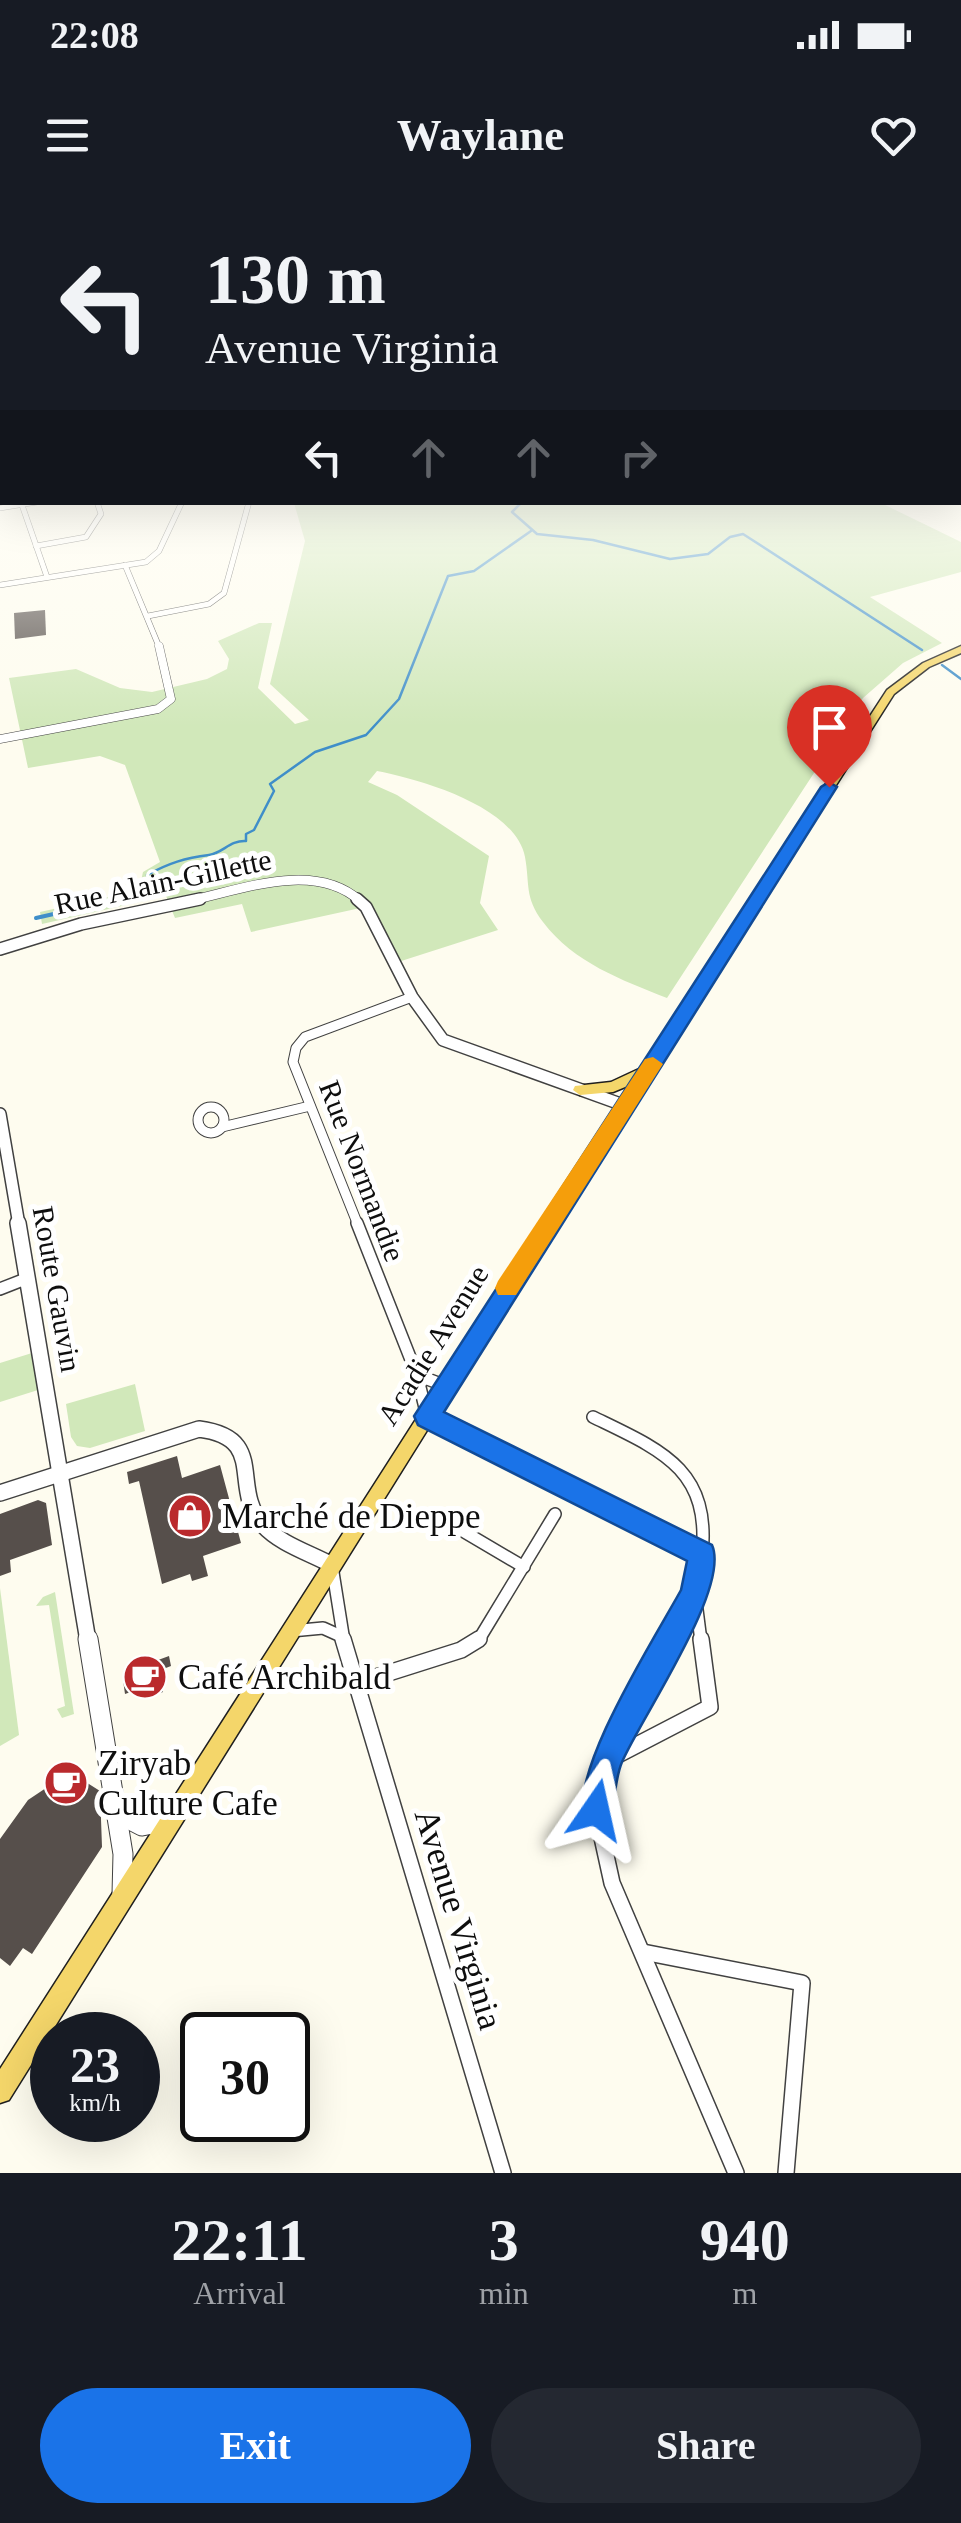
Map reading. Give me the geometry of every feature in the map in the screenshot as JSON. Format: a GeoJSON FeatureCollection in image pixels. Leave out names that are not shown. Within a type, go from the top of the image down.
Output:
{"type":"FeatureCollection","features":[{"type":"Feature","properties":{"kind":"main road","name":"Acadie Avenue"},"geometry":{"type":"LineString","coordinates":[[0,2092],[890,692],[961,649]]}},
{"type":"Feature","properties":{"kind":"main road"},"geometry":{"type":"LineString","coordinates":[[580,1090],[613,1087],[649,1070]]}},
{"type":"Feature","properties":{"kind":"street"},"geometry":{"type":"LineString","coordinates":[[35,543],[47,577]]}},
{"type":"Feature","properties":{"kind":"street"},"geometry":{"type":"LineString","coordinates":[[36,546],[54,543]]}},
{"type":"Feature","properties":{"kind":"street"},"geometry":{"type":"LineString","coordinates":[[0,584],[155,558],[162,543]]}},
{"type":"Feature","properties":{"kind":"street"},"geometry":{"type":"LineString","coordinates":[[148,616],[209,604],[224,593],[237,543]]}},
{"type":"Feature","properties":{"kind":"street"},"geometry":{"type":"LineString","coordinates":[[0,739],[146,712],[166,704],[172,693],[166,660],[124,565]]}},
{"type":"Feature","properties":{"kind":"street","name":"Rue Alain-Gillette"},"geometry":{"type":"LineString","coordinates":[[0,940],[289,880],[319,881],[346,890],[366,907],[412,997],[443,1040],[626,1106]]}},
{"type":"Feature","properties":{"kind":"street","name":"Rue Alain-Gillette"},"geometry":{"type":"LineString","coordinates":[[0,948],[34,936]]}},
{"type":"Feature","properties":{"kind":"street","name":"Rue Normandie"},"geometry":{"type":"LineString","coordinates":[[412,997],[306,1037],[296,1048],[293,1062],[417,1375],[427,1416]]}},
{"type":"Feature","properties":{"kind":"street"},"geometry":{"type":"LineString","coordinates":[[222,1127],[310,1106]]}},
{"type":"Feature","properties":{"kind":"street","name":"Route Gauvin"},"geometry":{"type":"LineString","coordinates":[[0,1114],[6,1184],[28,1278],[124,1854],[121,1902]]}},
{"type":"Feature","properties":{"kind":"street"},"geometry":{"type":"LineString","coordinates":[[0,1289],[28,1278]]}},
{"type":"Feature","properties":{"kind":"street"},"geometry":{"type":"LineString","coordinates":[[417,1375],[438,1383],[450,1382]]}},
{"type":"Feature","properties":{"kind":"street"},"geometry":{"type":"LineString","coordinates":[[427,1416],[702,1554]]}},
{"type":"Feature","properties":{"kind":"street"},"geometry":{"type":"LineString","coordinates":[[594,1418],[658,1448],[682,1470],[707,1514],[695,1594],[710,1706],[606,1762]]}},
{"type":"Feature","properties":{"kind":"street"},"geometry":{"type":"LineString","coordinates":[[0,1493],[199,1429],[218,1429],[235,1439],[243,1456],[254,1510],[262,1524],[332,1566]]}},
{"type":"Feature","properties":{"kind":"street"},"geometry":{"type":"LineString","coordinates":[[357,1683],[478,1641],[555,1514]]}},
{"type":"Feature","properties":{"kind":"street"},"geometry":{"type":"LineString","coordinates":[[456,1527],[524,1567]]}},
{"type":"Feature","properties":{"kind":"street","name":"Avenue Virginia"},"geometry":{"type":"LineString","coordinates":[[332,1566],[343,1636],[503,2173]]}},
{"type":"Feature","properties":{"kind":"street"},"geometry":{"type":"LineString","coordinates":[[695,1594],[606,1762],[597,1794],[601,1844],[612,1883],[736,2173]]}},
{"type":"Feature","properties":{"kind":"street"},"geometry":{"type":"LineString","coordinates":[[290,1632],[323,1628],[343,1636]]}},
{"type":"Feature","properties":{"kind":"street"},"geometry":{"type":"LineString","coordinates":[[117,1813],[144,1827],[174,1820]]}},
{"type":"Feature","properties":{"kind":"street"},"geometry":{"type":"LineString","coordinates":[[643,1952],[802,1983],[786,2173]]}},
{"type":"Feature","properties":{"kind":"green space"},"geometry":{"type":"Polygon","coordinates":[[[304,543],[961,543],[961,572],[870,597],[942,643],[903,663],[863,698],[667,998],[600,969],[555,936],[533,905],[525,857],[504,823],[485,809],[440,788],[377,771],[368,782],[397,795],[489,856],[480,903],[498,930],[395,963],[365,907],[251,932],[242,904],[175,918],[166,896],[42,924],[40,912],[139,890],[143,872],[160,862],[125,765],[100,756],[28,768],[9,678],[76,669],[120,688],[152,692],[207,679],[227,669],[229,659],[218,641],[259,623],[272,623],[258,688],[295,724],[309,720],[270,684],[304,543]]]}},
{"type":"Feature","properties":{"kind":"green space"},"geometry":{"type":"Polygon","coordinates":[[[32,1353],[38,1390],[0,1402],[0,1363],[32,1353]]]}},
{"type":"Feature","properties":{"kind":"green space"},"geometry":{"type":"Polygon","coordinates":[[[135,1384],[145,1431],[90,1448],[77,1446],[71,1437],[66,1404],[135,1384]]]}},
{"type":"Feature","properties":{"kind":"green space"},"geometry":{"type":"Polygon","coordinates":[[[0,1588],[19,1735],[0,1746],[0,1588]]]}},
{"type":"Feature","properties":{"kind":"green space"},"geometry":{"type":"Polygon","coordinates":[[[55,1592],[74,1714],[62,1718],[57,1709],[65,1706],[49,1605],[36,1606],[43,1597],[55,1592]]]}},
{"type":"Feature","properties":{"kind":"building"},"geometry":{"type":"Polygon","coordinates":[[[45,610],[46,635],[15,639],[14,613],[45,610]]]}},
{"type":"Feature","properties":{"kind":"building","name":"Marché de Dieppe"},"geometry":{"type":"Polygon","coordinates":[[[177,1456],[182,1478],[220,1465],[241,1543],[203,1556],[208,1576],[192,1581],[190,1574],[162,1584],[139,1481],[129,1484],[127,1472],[177,1456]]]}},
{"type":"Feature","properties":{"kind":"building"},"geometry":{"type":"Polygon","coordinates":[[[38,1500],[46,1503],[52,1545],[10,1560],[11,1572],[0,1576],[0,1514],[38,1500]]]}},
{"type":"Feature","properties":{"kind":"building","name":"Café Archibald"},"geometry":{"type":"Polygon","coordinates":[[[169,1656],[171,1666],[158,1671],[163,1692],[145,1699],[142,1688],[125,1694],[123,1680],[140,1674],[139,1667],[169,1656]]]}},
{"type":"Feature","properties":{"kind":"building"},"geometry":{"type":"Polygon","coordinates":[[[70,1772],[100,1791],[102,1847],[32,1954],[23,1948],[10,1966],[0,1958],[0,1839],[28,1800],[70,1772]]]}},
{"type":"Feature","properties":{"kind":"waterway"},"geometry":{"type":"LineString","coordinates":[[109,901],[154,891],[147,875],[163,867],[246,841],[246,834],[254,830],[274,791],[270,784],[315,752],[366,735],[399,699],[448,576],[474,571],[514,543]]}},
{"type":"Feature","properties":{"kind":"waterway"},"geometry":{"type":"LineString","coordinates":[[605,543],[670,559],[708,554],[722,543]]}},
{"type":"Feature","properties":{"kind":"waterway"},"geometry":{"type":"LineString","coordinates":[[757,543],[922,650]]}},
{"type":"Feature","properties":{"kind":"waterway"},"geometry":{"type":"LineString","coordinates":[[942,665],[961,679]]}},
{"type":"Feature","properties":{"kind":"waterway"},"geometry":{"type":"LineString","coordinates":[[36,918],[120,899]]}},
{"type":"Feature","properties":{"kind":"slow traffic"},"geometry":{"type":"LineString","coordinates":[[507,1288],[653,1064]]}},
{"type":"Feature","properties":{"kind":"place","name":"Marché de Dieppe"},"geometry":{"type":"Point","coordinates":[190,1516]}},
{"type":"Feature","properties":{"kind":"place","name":"Café Archibald"},"geometry":{"type":"Point","coordinates":[145,1677]}},
{"type":"Feature","properties":{"kind":"place","name":"Ziryab Culture Cafe"},"geometry":{"type":"Point","coordinates":[66,1783]}},
{"type":"Feature","properties":{"kind":"route"},"geometry":{"type":"LineString","coordinates":[[596,1810],[600,1775],[695,1594],[702,1554],[427,1416],[829,787]]}}]}
